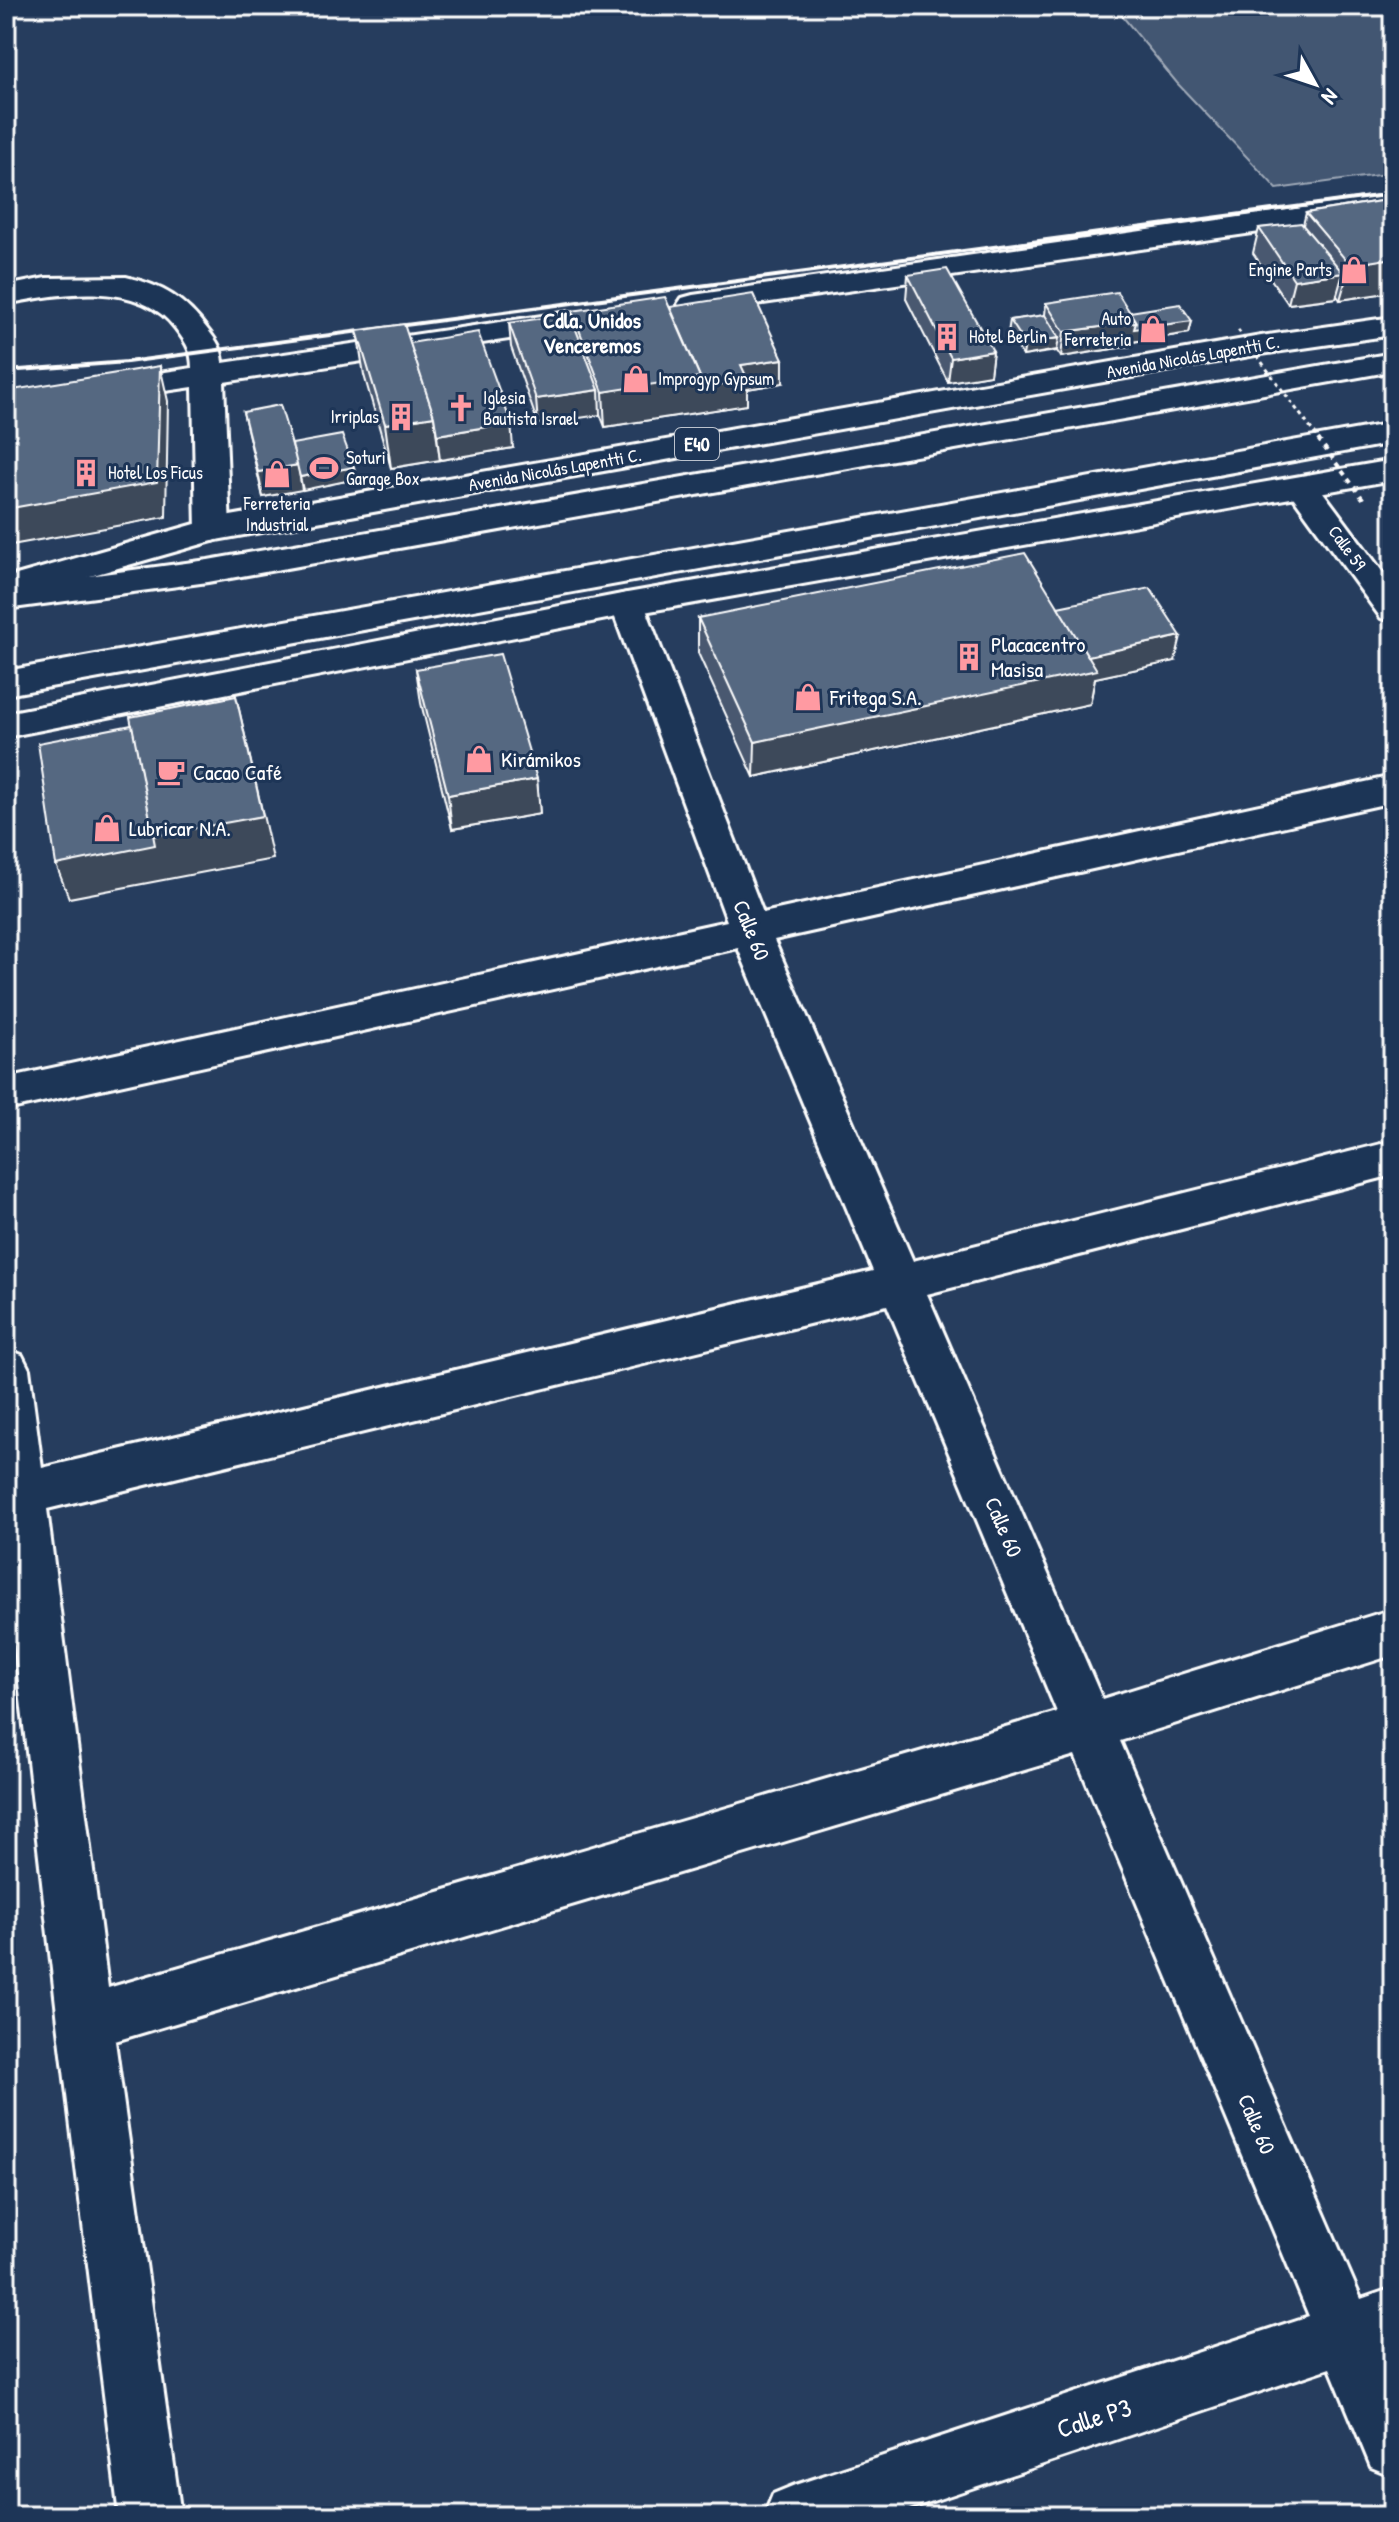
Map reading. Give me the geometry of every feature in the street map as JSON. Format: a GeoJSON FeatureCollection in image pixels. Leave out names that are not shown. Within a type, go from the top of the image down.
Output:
{"type":"FeatureCollection","features":[{"type":"Feature","properties":{"kind":"main road"},"geometry":{"type":"LineString","coordinates":[[667,307],[1393,204]]}},
{"type":"Feature","properties":{"kind":"main road"},"geometry":{"type":"LineString","coordinates":[[6,270],[46,287]]}},
{"type":"Feature","properties":{"kind":"main road"},"geometry":{"type":"LineString","coordinates":[[6,295],[46,287],[126,286],[148,292],[167,303],[202,341],[207,350],[209,373],[213,530]]}},
{"type":"Feature","properties":{"kind":"main road"},"geometry":{"type":"LineString","coordinates":[[6,405],[604,316]]}},
{"type":"Feature","properties":{"kind":"main road","name":"Avenida Nicolás Lapentti C."},"geometry":{"type":"LineString","coordinates":[[6,589],[213,530],[1261,345],[1393,326]]}},
{"type":"Feature","properties":{"kind":"main road","name":"Avenida Nicolás Lapentti C."},"geometry":{"type":"LineString","coordinates":[[6,598],[224,568],[1393,362]]}},
{"type":"Feature","properties":{"kind":"main road"},"geometry":{"type":"LineString","coordinates":[[6,683],[1393,433]]}},
{"type":"Feature","properties":{"kind":"main road"},"geometry":{"type":"LineString","coordinates":[[6,725],[627,604],[1393,470]]}},
{"type":"Feature","properties":{"kind":"main road","name":"Calle 59"},"geometry":{"type":"LineString","coordinates":[[1302,487],[1393,610]]}},
{"type":"Feature","properties":{"kind":"main road","name":"Calle 60"},"geometry":{"type":"LineString","coordinates":[[627,604],[750,929],[1089,1727],[1370,2327],[1393,2445]]}},
{"type":"Feature","properties":{"kind":"main road"},"geometry":{"type":"LineString","coordinates":[[6,1094],[1393,789]]}},
{"type":"Feature","properties":{"kind":"main road"},"geometry":{"type":"LineString","coordinates":[[22,1494],[900,1283],[1393,1158]]}},
{"type":"Feature","properties":{"kind":"main road"},"geometry":{"type":"LineString","coordinates":[[6,1369],[85,2022],[150,2516]]}},
{"type":"Feature","properties":{"kind":"main road"},"geometry":{"type":"LineString","coordinates":[[85,2022],[1089,1727],[1393,1632]]}},
{"type":"Feature","properties":{"kind":"main road","name":"Calle P3"},"geometry":{"type":"LineString","coordinates":[[795,2516],[1370,2327]]}},
{"type":"Feature","properties":{"kind":"path"},"geometry":{"type":"LineString","coordinates":[[1238,330],[1364,500]]}},
{"type":"Feature","properties":{"kind":"shaded area"},"geometry":{"type":"Polygon","coordinates":[[[1114,6],[1393,6],[1393,173],[1277,189],[1177,83],[1114,6]]]}},
{"type":"Feature","properties":{"kind":"building"},"geometry":{"type":"Polygon","coordinates":[[[1393,199],[1393,258],[1350,265],[1306,213],[1393,199]]]}},
{"type":"Feature","properties":{"kind":"building"},"geometry":{"type":"Polygon","coordinates":[[[1301,223],[1343,273],[1294,280],[1259,228],[1301,223]]]}},
{"type":"Feature","properties":{"kind":"building"},"geometry":{"type":"Polygon","coordinates":[[[947,269],[993,351],[951,358],[908,275],[947,269]]]}},
{"type":"Feature","properties":{"kind":"building"},"geometry":{"type":"Polygon","coordinates":[[[1117,292],[1136,322],[1064,332],[1046,303],[1117,292]]]}},
{"type":"Feature","properties":{"kind":"building"},"geometry":{"type":"Polygon","coordinates":[[[753,294],[783,359],[741,365],[748,380],[700,388],[700,377],[670,307],[753,294]]]}},
{"type":"Feature","properties":{"kind":"building"},"geometry":{"type":"Polygon","coordinates":[[[665,297],[700,377],[603,392],[572,311],[665,297]]]}},
{"type":"Feature","properties":{"kind":"building"},"geometry":{"type":"Polygon","coordinates":[[[1180,304],[1192,321],[1134,329],[1136,322],[1130,312],[1180,304]]]}},
{"type":"Feature","properties":{"kind":"building"},"geometry":{"type":"Polygon","coordinates":[[[570,314],[599,390],[536,399],[509,323],[570,314]]]}},
{"type":"Feature","properties":{"kind":"building"},"geometry":{"type":"Polygon","coordinates":[[[1045,315],[1059,338],[1025,343],[1010,320],[1045,315]]]}},
{"type":"Feature","properties":{"kind":"building"},"geometry":{"type":"Polygon","coordinates":[[[404,324],[434,416],[385,424],[357,331],[404,324]]]}},
{"type":"Feature","properties":{"kind":"building","name":"Iglesia Bautista Israel"},"geometry":{"type":"Polygon","coordinates":[[[478,332],[511,423],[437,435],[434,416],[410,343],[478,332]]]}},
{"type":"Feature","properties":{"kind":"building","name":"Hotel Los Ficus"},"geometry":{"type":"Polygon","coordinates":[[[160,366],[157,482],[6,509],[6,391],[160,366]]]}},
{"type":"Feature","properties":{"kind":"building"},"geometry":{"type":"Polygon","coordinates":[[[280,405],[298,465],[258,472],[243,412],[280,405]]]}},
{"type":"Feature","properties":{"kind":"building"},"geometry":{"type":"Polygon","coordinates":[[[342,435],[354,467],[300,477],[292,444],[342,435]]]}},
{"type":"Feature","properties":{"kind":"building"},"geometry":{"type":"Polygon","coordinates":[[[1025,553],[1097,670],[755,742],[698,618],[1025,553]]]}},
{"type":"Feature","properties":{"kind":"building"},"geometry":{"type":"Polygon","coordinates":[[[1150,588],[1181,636],[1088,656],[1058,607],[1150,588]]]}},
{"type":"Feature","properties":{"kind":"building","name":"Kirámikos"},"geometry":{"type":"Polygon","coordinates":[[[500,654],[537,779],[448,795],[416,669],[500,654]]]}},
{"type":"Feature","properties":{"kind":"building"},"geometry":{"type":"Polygon","coordinates":[[[236,696],[263,816],[153,836],[130,717],[236,696]]]}},
{"type":"Feature","properties":{"kind":"building","name":"Lubricar N.A."},"geometry":{"type":"Polygon","coordinates":[[[132,725],[155,845],[56,865],[38,743],[132,725]]]}},
{"type":"Feature","properties":{"kind":"railway"},"geometry":{"type":"LineString","coordinates":[[6,371],[127,362],[1393,194]]}},
{"type":"Feature","properties":{"kind":"place","name":"Engine Parts"},"geometry":{"type":"Point","coordinates":[1354,270]}},
{"type":"Feature","properties":{"kind":"place","name":"Auto Ferreteria"},"geometry":{"type":"Point","coordinates":[1153,329]}},
{"type":"Feature","properties":{"kind":"place","name":"Hotel Berlin"},"geometry":{"type":"Point","coordinates":[947,337]}},
{"type":"Feature","properties":{"kind":"place","name":"Improgyp Gypsum"},"geometry":{"type":"Point","coordinates":[636,379]}},
{"type":"Feature","properties":{"kind":"place","name":"Iglesia Bautista Israel"},"geometry":{"type":"Point","coordinates":[461,408]}},
{"type":"Feature","properties":{"kind":"place","name":"Irriplas"},"geometry":{"type":"Point","coordinates":[401,417]}},
{"type":"Feature","properties":{"kind":"place","name":"Soturi Garage Box"},"geometry":{"type":"Point","coordinates":[324,468]}},
{"type":"Feature","properties":{"kind":"place","name":"Hotel Los Ficus"},"geometry":{"type":"Point","coordinates":[86,473]}},
{"type":"Feature","properties":{"kind":"place","name":"Ferreteria Industrial"},"geometry":{"type":"Point","coordinates":[277,474]}},
{"type":"Feature","properties":{"kind":"place","name":"Placacentro Masisa"},"geometry":{"type":"Point","coordinates":[969,657]}},
{"type":"Feature","properties":{"kind":"place","name":"Fritega S.A."},"geometry":{"type":"Point","coordinates":[808,697]}},
{"type":"Feature","properties":{"kind":"place","name":"Kirámikos"},"geometry":{"type":"Point","coordinates":[479,759]}},
{"type":"Feature","properties":{"kind":"place","name":"Cacao Café"},"geometry":{"type":"Point","coordinates":[171,772]}},
{"type":"Feature","properties":{"kind":"place","name":"Lubricar N.A."},"geometry":{"type":"Point","coordinates":[107,828]}},
{"type":"Feature","properties":{"kind":"district","name":"Cdla. Unidos Venceremos"},"geometry":{"type":"Point","coordinates":[592,332]}}]}
